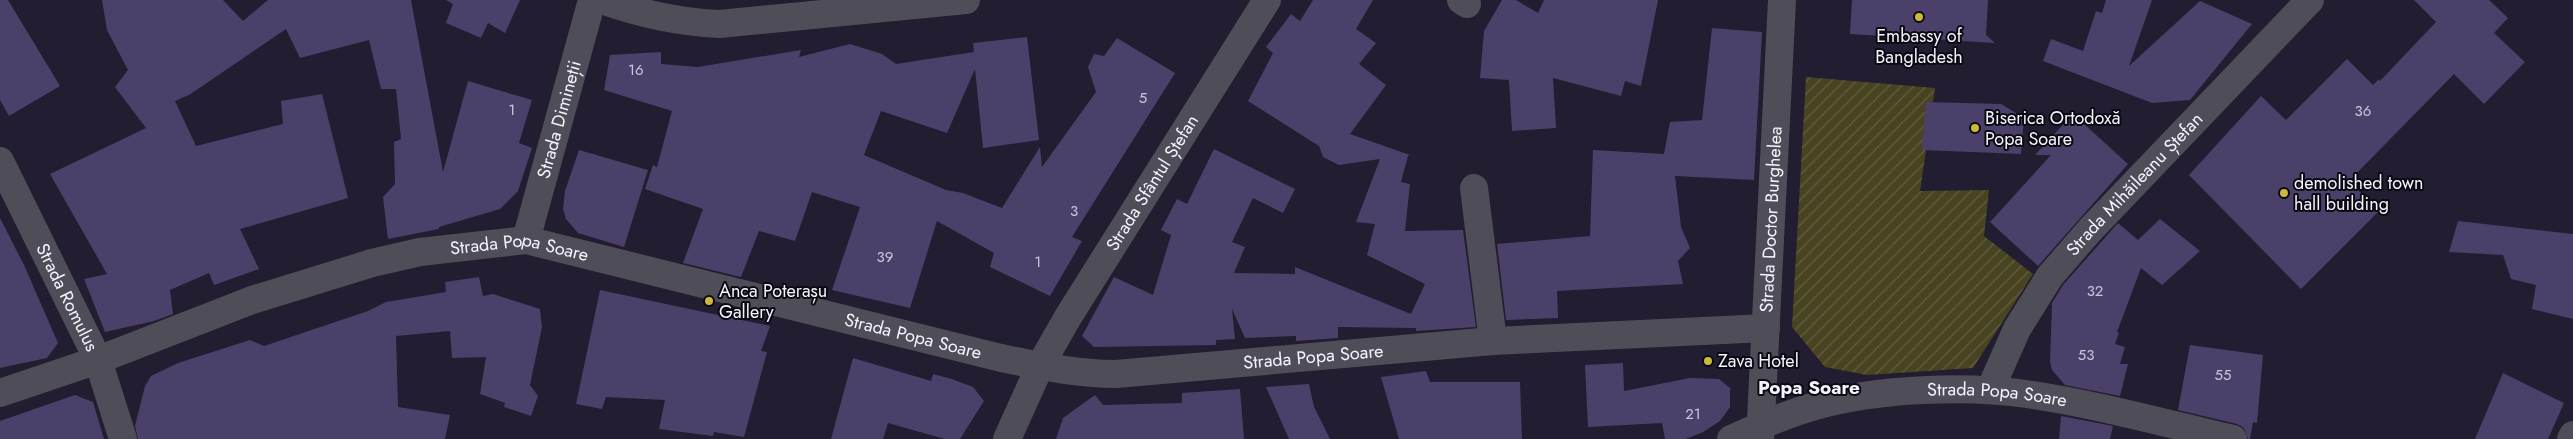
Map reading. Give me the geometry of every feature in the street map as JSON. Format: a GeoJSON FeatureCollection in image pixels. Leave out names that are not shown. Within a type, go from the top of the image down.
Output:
{"type":"FeatureCollection","features":[{"type":"Feature","properties":{"kind":"street","name":"Strada Dimineții"},"geometry":{"type":"LineString","coordinates":[[526,240],[592,0]]}},
{"type":"Feature","properties":{"kind":"street"},"geometry":{"type":"LineString","coordinates":[[602,0],[655,17],[684,22],[720,24],[966,0]]}},
{"type":"Feature","properties":{"kind":"street","name":"Strada Sfântul Ștefan"},"geometry":{"type":"LineString","coordinates":[[1007,439],[1040,366],[1068,317],[1267,0]]}},
{"type":"Feature","properties":{"kind":"street","name":"Strada Doctor Burghelea"},"geometry":{"type":"LineString","coordinates":[[1761,432],[1782,0]]}},
{"type":"Feature","properties":{"kind":"street","name":"Strada Mihăileanu Ștefan"},"geometry":{"type":"LineString","coordinates":[[1990,390],[2017,329],[2050,276],[2090,230],[2310,0]]}},
{"type":"Feature","properties":{"kind":"street","name":"Strada Romulus"},"geometry":{"type":"LineString","coordinates":[[0,161],[98,360],[123,439]]}},
{"type":"Feature","properties":{"kind":"street"},"geometry":{"type":"LineString","coordinates":[[1474,188],[1493,342]]}},
{"type":"Feature","properties":{"kind":"street","name":"Strada Popa Soare"},"geometry":{"type":"LineString","coordinates":[[0,393],[98,360],[252,300],[372,263],[448,248],[526,240],[1040,366],[1072,372],[1116,374],[1493,342],[1766,328]]}},
{"type":"Feature","properties":{"kind":"street","name":"Strada Popa Soare"},"geometry":{"type":"LineString","coordinates":[[1761,432],[1820,405],[1864,397],[1925,390],[1990,390],[2056,399],[2233,439]]}},
{"type":"Feature","properties":{"kind":"street"},"geometry":{"type":"LineString","coordinates":[[1731,439],[1761,432]]}},
{"type":"Feature","properties":{"kind":"street"},"geometry":{"type":"LineString","coordinates":[[2571,439],[2573,435]]}},
{"type":"Feature","properties":{"kind":"shaded area"},"geometry":{"type":"Polygon","coordinates":[[[1806,77],[1935,88],[1920,191],[1989,190],[1984,236],[2033,274],[1973,368],[1867,375],[1825,367],[1792,327],[1806,77]]]}},
{"type":"Feature","properties":{"kind":"building"},"geometry":{"type":"Polygon","coordinates":[[[0,0],[8,0],[60,86],[9,116],[0,100],[0,0]]]}},
{"type":"Feature","properties":{"kind":"building"},"geometry":{"type":"Polygon","coordinates":[[[102,0],[223,0],[243,21],[268,0],[411,0],[443,172],[468,81],[532,100],[519,143],[532,148],[518,191],[500,209],[439,227],[439,229],[388,239],[383,197],[395,184],[394,142],[401,139],[396,89],[381,89],[369,40],[300,58],[286,29],[189,95],[175,101],[196,146],[283,124],[281,101],[322,94],[348,198],[240,229],[259,269],[214,285],[209,273],[170,290],[173,314],[154,321],[105,332],[84,279],[107,274],[50,174],[146,128],[115,87],[128,70],[107,30],[102,0]]]}},
{"type":"Feature","properties":{"kind":"building"},"geometry":{"type":"Polygon","coordinates":[[[446,0],[520,0],[505,33],[488,23],[481,38],[446,23],[453,4],[446,0]]]}},
{"type":"Feature","properties":{"kind":"building"},"geometry":{"type":"Polygon","coordinates":[[[1313,0],[1373,0],[1356,29],[1376,43],[1359,64],[1386,85],[1350,134],[1410,155],[1408,156],[1401,182],[1410,184],[1405,231],[1463,230],[1476,327],[1416,331],[1416,328],[1338,327],[1338,338],[1296,341],[1296,336],[1245,338],[1232,309],[1235,339],[1216,340],[1216,345],[1094,347],[1082,336],[1114,277],[1153,295],[1171,235],[1161,230],[1177,199],[1187,204],[1214,149],[1295,189],[1283,213],[1253,198],[1232,242],[1245,247],[1234,273],[1295,274],[1295,267],[1411,314],[1425,284],[1367,255],[1375,224],[1356,222],[1380,159],[1339,165],[1323,157],[1319,146],[1248,101],[1273,53],[1266,47],[1291,14],[1300,21],[1313,0]]]}},
{"type":"Feature","properties":{"kind":"building"},"geometry":{"type":"Polygon","coordinates":[[[1502,0],[1516,0],[1538,13],[1544,0],[1658,0],[1641,86],[1625,81],[1621,96],[1553,78],[1556,128],[1512,131],[1509,80],[1480,78],[1484,31],[1502,0]]]}},
{"type":"Feature","properties":{"kind":"building","name":"Embassy of Bangladesh"},"geometry":{"type":"Polygon","coordinates":[[[1852,0],[1988,0],[1986,35],[1995,43],[1850,34],[1852,0]]]}},
{"type":"Feature","properties":{"kind":"building"},"geometry":{"type":"Polygon","coordinates":[[[2106,0],[2152,0],[2129,66],[2200,1],[2252,24],[2190,100],[2152,103],[2043,61],[2051,39],[2083,51],[2096,11],[2102,13],[2106,0]]]}},
{"type":"Feature","properties":{"kind":"building"},"geometry":{"type":"Polygon","coordinates":[[[2414,0],[2489,0],[2508,18],[2494,33],[2525,62],[2484,104],[2454,74],[2349,181],[2379,211],[2301,289],[2189,175],[2261,96],[2286,120],[2347,59],[2373,85],[2379,79],[2380,81],[2436,22],[2414,0]]]}},
{"type":"Feature","properties":{"kind":"building"},"geometry":{"type":"Polygon","coordinates":[[[1712,28],[1762,32],[1754,180],[1675,176],[1681,227],[1690,248],[1678,261],[1683,284],[1557,291],[1558,318],[1506,320],[1497,244],[1590,236],[1593,150],[1664,154],[1670,122],[1702,120],[1712,28]]]}},
{"type":"Feature","properties":{"kind":"building"},"geometry":{"type":"Polygon","coordinates":[[[1027,37],[1039,140],[983,148],[975,69],[947,133],[881,111],[864,155],[946,190],[963,193],[1002,208],[1040,147],[1042,167],[1096,92],[1088,67],[1094,54],[1104,56],[1117,38],[1175,73],[1072,237],[1082,241],[1050,296],[990,267],[994,253],[937,221],[910,308],[832,290],[860,207],[812,192],[795,241],[759,231],[741,277],[683,263],[703,209],[645,189],[653,165],[657,167],[672,111],[604,90],[610,55],[661,52],[661,64],[698,67],[801,50],[799,57],[850,44],[882,54],[896,64],[974,52],[973,43],[1027,37]]]}},
{"type":"Feature","properties":{"kind":"building"},"geometry":{"type":"Polygon","coordinates":[[[1926,102],[2001,104],[2024,118],[2021,154],[1922,150],[1926,102]]]}},
{"type":"Feature","properties":{"kind":"building"},"geometry":{"type":"Polygon","coordinates":[[[2073,114],[2128,164],[2038,266],[1990,222],[2051,155],[2035,155],[2073,114]]]}},
{"type":"Feature","properties":{"kind":"building"},"geometry":{"type":"Polygon","coordinates":[[[579,150],[648,170],[624,247],[578,233],[566,219],[563,209],[565,191],[579,150]]]}},
{"type":"Feature","properties":{"kind":"building"},"geometry":{"type":"Polygon","coordinates":[[[0,218],[24,265],[58,343],[47,358],[0,368],[0,218]]]}},
{"type":"Feature","properties":{"kind":"building"},"geometry":{"type":"Polygon","coordinates":[[[2160,219],[2200,251],[2162,285],[2141,268],[2117,332],[2119,333],[2115,344],[2125,347],[2120,364],[2128,364],[2120,396],[2065,385],[2052,370],[2050,362],[2052,303],[2063,285],[2118,223],[2138,240],[2160,219]]]}},
{"type":"Feature","properties":{"kind":"building"},"geometry":{"type":"Polygon","coordinates":[[[2458,221],[2573,234],[2573,319],[2532,309],[2536,285],[2511,279],[2503,255],[2449,252],[2458,221]]]}},
{"type":"Feature","properties":{"kind":"building"},"geometry":{"type":"Polygon","coordinates":[[[479,277],[483,296],[493,294],[540,309],[542,327],[530,385],[538,396],[531,416],[504,407],[505,403],[480,394],[486,357],[452,358],[450,331],[396,336],[398,407],[450,415],[445,439],[138,439],[135,426],[145,386],[151,376],[178,363],[250,340],[264,346],[368,311],[386,302],[446,292],[445,282],[479,277]]]}},
{"type":"Feature","properties":{"kind":"building"},"geometry":{"type":"Polygon","coordinates":[[[600,290],[770,326],[761,351],[767,352],[744,437],[714,432],[713,436],[659,429],[665,400],[606,397],[602,409],[576,404],[600,290]]]}},
{"type":"Feature","properties":{"kind":"building"},"geometry":{"type":"Polygon","coordinates":[[[2190,345],[2263,355],[2257,423],[2253,422],[2250,439],[2248,439],[2244,428],[2237,424],[2178,410],[2190,345]]]}},
{"type":"Feature","properties":{"kind":"building"},"geometry":{"type":"Polygon","coordinates":[[[853,358],[931,381],[933,374],[952,379],[973,387],[984,401],[960,439],[945,439],[888,423],[883,439],[831,439],[853,358]]]}},
{"type":"Feature","properties":{"kind":"building"},"geometry":{"type":"Polygon","coordinates":[[[1623,363],[1624,391],[1690,378],[1719,379],[1730,388],[1730,407],[1720,421],[1703,432],[1686,439],[1665,439],[1662,423],[1588,427],[1585,365],[1623,363]]]}},
{"type":"Feature","properties":{"kind":"building"},"geometry":{"type":"Polygon","coordinates":[[[1426,371],[1430,382],[1520,382],[1522,439],[1399,439],[1381,377],[1426,371]]]}},
{"type":"Feature","properties":{"kind":"building"},"geometry":{"type":"Polygon","coordinates":[[[2503,373],[2564,403],[2548,439],[2475,439],[2503,373]]]}},
{"type":"Feature","properties":{"kind":"building"},"geometry":{"type":"Polygon","coordinates":[[[1309,384],[1314,407],[1330,439],[1289,439],[1266,387],[1309,384]]]}},
{"type":"Feature","properties":{"kind":"building"},"geometry":{"type":"Polygon","coordinates":[[[1240,389],[1244,439],[1056,439],[1063,418],[1095,395],[1103,405],[1182,403],[1182,393],[1240,389]]]}},
{"type":"Feature","properties":{"kind":"building"},"geometry":{"type":"Polygon","coordinates":[[[75,395],[93,402],[104,439],[0,439],[0,421],[75,395]]]}},
{"type":"Feature","properties":{"kind":"building"},"geometry":{"type":"Polygon","coordinates":[[[2061,416],[2113,426],[2110,439],[2059,439],[2061,416]]]}},
{"type":"Feature","properties":{"kind":"place","name":"Embassy of Bangladesh"},"geometry":{"type":"Point","coordinates":[1919,17]}},
{"type":"Feature","properties":{"kind":"place","name":"Biserica Ortodoxă Popa Soare"},"geometry":{"type":"Point","coordinates":[1975,128]}},
{"type":"Feature","properties":{"kind":"place","name":"demolished town hall building"},"geometry":{"type":"Point","coordinates":[2284,193]}},
{"type":"Feature","properties":{"kind":"place","name":"Anca Poterașu Gallery"},"geometry":{"type":"Point","coordinates":[709,301]}},
{"type":"Feature","properties":{"kind":"place","name":"Zava Hotel"},"geometry":{"type":"Point","coordinates":[1708,361]}},
{"type":"Feature","properties":{"kind":"district","name":"Popa Soare"},"geometry":{"type":"Point","coordinates":[1809,387]}}]}
